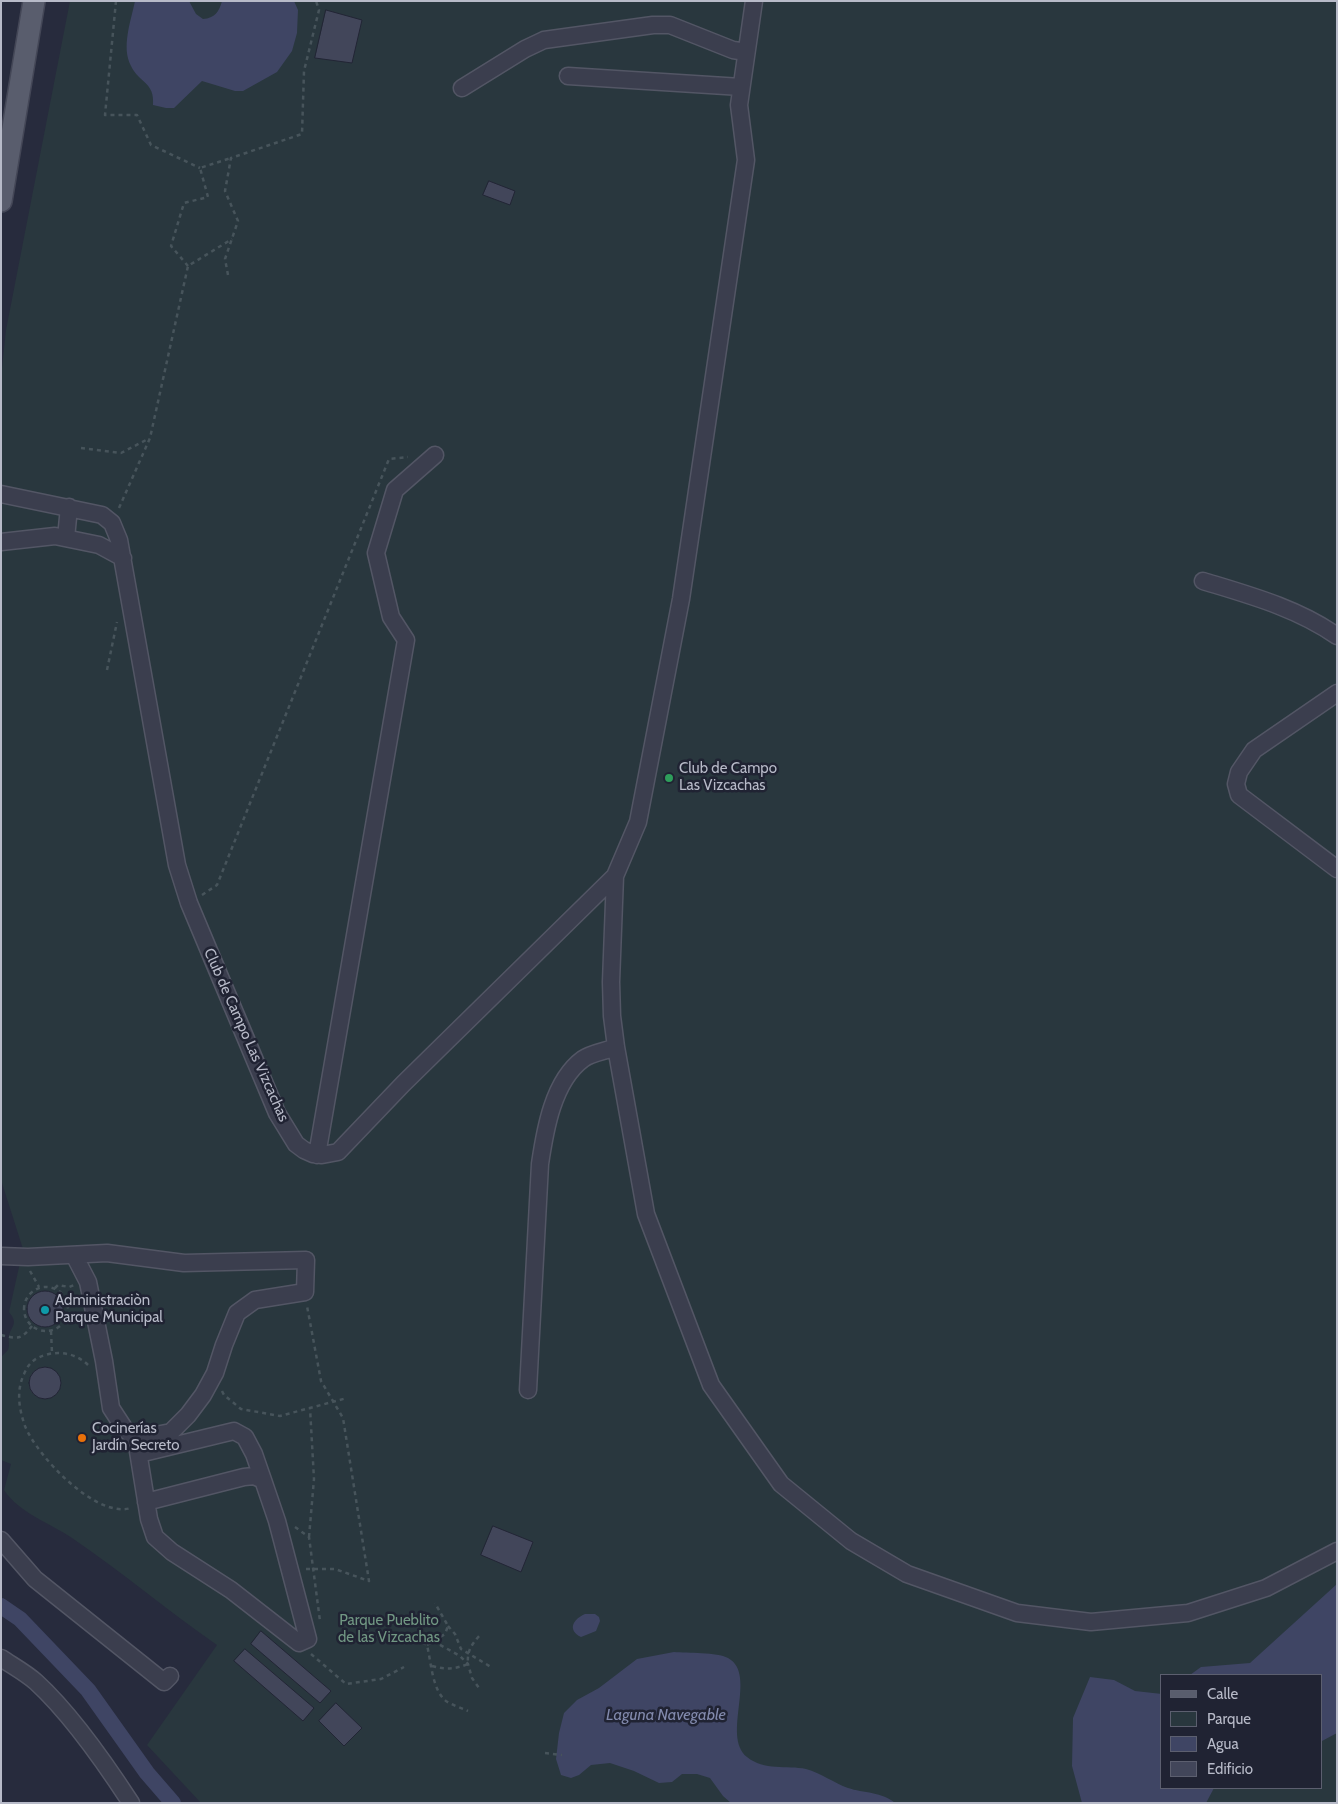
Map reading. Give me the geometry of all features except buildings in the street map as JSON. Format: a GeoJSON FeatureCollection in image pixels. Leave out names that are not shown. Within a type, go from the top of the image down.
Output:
{"type":"FeatureCollection","features":[{"type":"Feature","properties":{"kind":"main road"},"geometry":{"type":"LineString","coordinates":[[1,201],[34,1]]}},
{"type":"Feature","properties":{"kind":"lane"},"geometry":{"type":"LineString","coordinates":[[754,1],[739,105],[746,160],[681,599],[638,822],[615,876],[611,982],[612,1016],[646,1214],[711,1385],[781,1484],[851,1540],[907,1574],[1017,1613],[1091,1622],[1188,1613],[1266,1588],[1337,1551]]}},
{"type":"Feature","properties":{"kind":"lane"},"geometry":{"type":"LineString","coordinates":[[462,88],[525,49],[544,40],[653,25],[670,25],[733,50],[746,52]]}},
{"type":"Feature","properties":{"kind":"lane"},"geometry":{"type":"LineString","coordinates":[[568,76],[741,87]]}},
{"type":"Feature","properties":{"kind":"lane"},"geometry":{"type":"LineString","coordinates":[[435,456],[395,490],[376,553],[391,618],[406,640],[316,1154],[338,1152],[348,1143],[403,1084],[615,876]]}},
{"type":"Feature","properties":{"kind":"lane"},"geometry":{"type":"LineString","coordinates":[[1,494],[102,515],[112,523]]}},
{"type":"Feature","properties":{"kind":"lane"},"geometry":{"type":"LineString","coordinates":[[66,538],[69,507]]}},
{"type":"Feature","properties":{"kind":"lane","name":"Club de Campo Las Vizcachas"},"geometry":{"type":"LineString","coordinates":[[112,523],[119,540],[123,558],[177,865],[189,903],[277,1112],[296,1144],[304,1150],[316,1154]]}},
{"type":"Feature","properties":{"kind":"lane"},"geometry":{"type":"LineString","coordinates":[[1,542],[55,536],[99,544],[123,558]]}},
{"type":"Feature","properties":{"kind":"lane"},"geometry":{"type":"LineString","coordinates":[[1203,580],[1264,600],[1300,616],[1337,636]]}},
{"type":"Feature","properties":{"kind":"lane"},"geometry":{"type":"LineString","coordinates":[[1337,693],[1254,750],[1239,772],[1236,784],[1239,795],[1337,869]]}},
{"type":"Feature","properties":{"kind":"lane"},"geometry":{"type":"LineString","coordinates":[[528,1390],[540,1164],[544,1140],[553,1105],[568,1073],[584,1058],[616,1047]]}},
{"type":"Feature","properties":{"kind":"lane"},"geometry":{"type":"LineString","coordinates":[[1,1256],[28,1257],[107,1252],[184,1263],[306,1260],[305,1292],[255,1300],[237,1313],[224,1344],[215,1373],[203,1395],[172,1432],[138,1446]]}},
{"type":"Feature","properties":{"kind":"lane"},"geometry":{"type":"LineString","coordinates":[[74,1255],[88,1282],[104,1361],[111,1408],[138,1446],[149,1519],[155,1537],[172,1552],[304,1641]]}},
{"type":"Feature","properties":{"kind":"lane"},"geometry":{"type":"LineString","coordinates":[[138,1446],[234,1431],[245,1437],[254,1454],[276,1521],[290,1571],[304,1641]]}},
{"type":"Feature","properties":{"kind":"lane"},"geometry":{"type":"LineString","coordinates":[[146,1502],[244,1477],[254,1476],[263,1480]]}},
{"type":"Feature","properties":{"kind":"lane"},"geometry":{"type":"LineString","coordinates":[[1,1540],[35,1579],[164,1682],[170,1676]]}},
{"type":"Feature","properties":{"kind":"lane"},"geometry":{"type":"LineString","coordinates":[[1,1658],[36,1681],[55,1702],[85,1738],[131,1803]]}},
{"type":"Feature","properties":{"kind":"path"},"geometry":{"type":"LineString","coordinates":[[116,1],[105,115],[137,115],[151,146],[200,168],[302,134],[304,71],[320,10],[316,1]]}},
{"type":"Feature","properties":{"kind":"path"},"geometry":{"type":"LineString","coordinates":[[228,275],[225,259],[238,221],[225,191],[231,158]]}},
{"type":"Feature","properties":{"kind":"path"},"geometry":{"type":"LineString","coordinates":[[188,266],[171,246],[184,203],[208,197],[200,168]]}},
{"type":"Feature","properties":{"kind":"path"},"geometry":{"type":"LineString","coordinates":[[112,523],[150,438],[188,266],[233,239]]}},
{"type":"Feature","properties":{"kind":"path"},"geometry":{"type":"LineString","coordinates":[[81,448],[121,453],[150,438]]}},
{"type":"Feature","properties":{"kind":"path"},"geometry":{"type":"LineString","coordinates":[[189,903],[217,885],[389,459],[435,456]]}},
{"type":"Feature","properties":{"kind":"path"},"geometry":{"type":"LineString","coordinates":[[107,670],[118,615]]}},
{"type":"Feature","properties":{"kind":"path"},"geometry":{"type":"LineString","coordinates":[[39,1287],[50,1287],[63,1294],[68,1306],[68,1313],[62,1325],[50,1331],[44,1331],[32,1326],[25,1314],[25,1301],[33,1290],[39,1287]]}},
{"type":"Feature","properties":{"kind":"path"},"geometry":{"type":"LineString","coordinates":[[290,1571],[313,1568],[335,1569],[369,1580],[343,1418],[321,1381],[305,1292]]}},
{"type":"Feature","properties":{"kind":"path"},"geometry":{"type":"LineString","coordinates":[[1,1335],[16,1338],[23,1337],[32,1326]]}},
{"type":"Feature","properties":{"kind":"path"},"geometry":{"type":"LineString","coordinates":[[50,1331],[52,1353]]}},
{"type":"Feature","properties":{"kind":"path"},"geometry":{"type":"LineString","coordinates":[[91,1370],[87,1363],[78,1356],[52,1353],[36,1358],[28,1365],[20,1383],[19,1401],[26,1427],[40,1451],[68,1481],[98,1503],[114,1509],[128,1509],[146,1502]]}},
{"type":"Feature","properties":{"kind":"path"},"geometry":{"type":"LineString","coordinates":[[215,1373],[224,1395],[241,1409],[280,1416],[347,1398]]}},
{"type":"Feature","properties":{"kind":"path"},"geometry":{"type":"LineString","coordinates":[[310,1408],[314,1479],[309,1536],[320,1624],[304,1641],[346,1684],[381,1679],[404,1668]]}},
{"type":"Feature","properties":{"kind":"path"},"geometry":{"type":"LineString","coordinates":[[276,1521],[301,1530],[309,1536]]}},
{"type":"Feature","properties":{"kind":"path"},"geometry":{"type":"LineString","coordinates":[[436,1603],[448,1626],[455,1634],[461,1649],[491,1667]]}},
{"type":"Feature","properties":{"kind":"path"},"geometry":{"type":"LineString","coordinates":[[427,1645],[444,1634],[448,1626]]}},
{"type":"Feature","properties":{"kind":"path"},"geometry":{"type":"LineString","coordinates":[[479,1688],[472,1678],[467,1653],[480,1635]]}},
{"type":"Feature","properties":{"kind":"path"},"geometry":{"type":"LineString","coordinates":[[399,1638],[419,1641],[427,1645]]}},
{"type":"Feature","properties":{"kind":"path"},"geometry":{"type":"LineString","coordinates":[[432,1641],[460,1656],[468,1664]]}},
{"type":"Feature","properties":{"kind":"path"},"geometry":{"type":"LineString","coordinates":[[427,1645],[433,1680],[445,1700],[468,1711]]}},
{"type":"Feature","properties":{"kind":"path"},"geometry":{"type":"LineString","coordinates":[[432,1666],[445,1670],[468,1664]]}},
{"type":"Feature","properties":{"kind":"path"},"geometry":{"type":"LineString","coordinates":[[545,1753],[562,1755]]}},
{"type":"Feature","properties":{"kind":"green space","name":"Club de Campo Las Vizcachas"},"geometry":{"type":"Polygon","coordinates":[[[70,1],[1337,1],[1337,1803],[201,1803],[147,1745],[217,1645],[91,1551],[26,1511],[10,1498],[4,1490],[11,1464],[1,1460],[1,1357],[8,1350],[9,1336],[14,1322],[9,1312],[23,1249],[1,1180],[1,377],[6,330],[70,1]]]}},
{"type":"Feature","properties":{"kind":"water"},"geometry":{"type":"Polygon","coordinates":[[[135,1],[189,1],[196,14],[203,19],[216,14],[222,1],[294,1],[298,10],[297,33],[292,51],[277,72],[243,91],[235,91],[202,81],[174,108],[166,108],[153,105],[152,92],[134,72],[128,59],[127,42],[135,1]]]}},
{"type":"Feature","properties":{"kind":"water"},"geometry":{"type":"Polygon","coordinates":[[[1337,1584],[1337,1733],[1323,1740],[1323,1674],[1191,1674],[1201,1667],[1250,1663],[1337,1584]]]}},
{"type":"Feature","properties":{"kind":"water"},"geometry":{"type":"Polygon","coordinates":[[[585,1614],[595,1614],[599,1617],[600,1621],[596,1631],[581,1637],[574,1631],[573,1625],[577,1619],[585,1614]]]}},
{"type":"Feature","properties":{"kind":"water","name":"Laguna Navegable"},"geometry":{"type":"Polygon","coordinates":[[[674,1652],[723,1656],[736,1666],[740,1677],[737,1735],[740,1747],[747,1757],[768,1766],[806,1769],[848,1788],[879,1795],[895,1803],[731,1803],[723,1796],[710,1778],[697,1774],[682,1774],[672,1782],[659,1783],[634,1771],[610,1763],[591,1765],[579,1775],[571,1778],[561,1775],[556,1759],[564,1713],[577,1700],[599,1688],[637,1659],[674,1652]]]}},
{"type":"Feature","properties":{"kind":"water"},"geometry":{"type":"Polygon","coordinates":[[[1090,1677],[1114,1680],[1135,1691],[1160,1694],[1160,1789],[1213,1789],[1206,1803],[1082,1803],[1072,1766],[1073,1718],[1090,1677]]]}},
{"type":"Feature","properties":{"kind":"waterway"},"geometry":{"type":"LineString","coordinates":[[1,1606],[20,1619],[88,1690],[147,1773],[173,1803]]}},
{"type":"Feature","properties":{"kind":"place","name":"Club de Campo Las Vizcachas"},"geometry":{"type":"Point","coordinates":[669,778]}},
{"type":"Feature","properties":{"kind":"place","name":"Administraciòn Parque Municipal"},"geometry":{"type":"Point","coordinates":[45,1310]}},
{"type":"Feature","properties":{"kind":"place","name":"Cocinerías Jardín Secreto"},"geometry":{"type":"Point","coordinates":[82,1438]}},
{"type":"Feature","properties":{"kind":"park label","name":"Parque Pueblito de las Vizcachas"},"geometry":{"type":"Point","coordinates":[389,1630]}}]}
